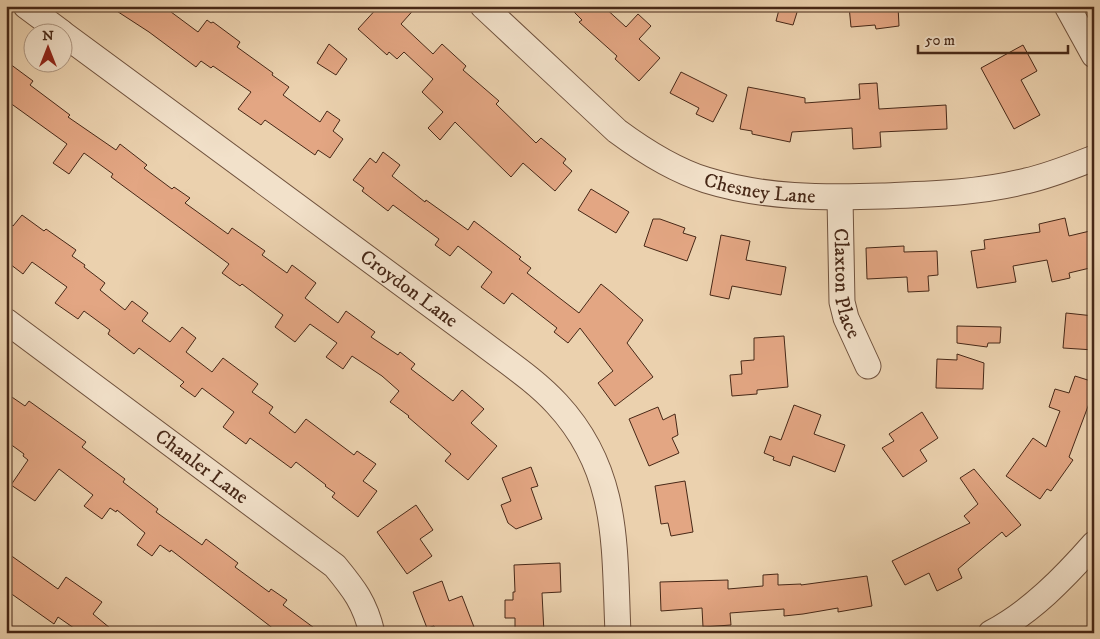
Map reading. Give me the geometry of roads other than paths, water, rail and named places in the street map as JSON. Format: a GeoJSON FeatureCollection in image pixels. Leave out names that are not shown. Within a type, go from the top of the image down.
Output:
{"type":"FeatureCollection","features":[{"type":"Feature","properties":{"kind":"street","name":"Croydon Lane"},"geometry":{"type":"LineString","coordinates":[[26,6],[47,22]]}},
{"type":"Feature","properties":{"kind":"street","name":"Chesney Lane"},"geometry":{"type":"LineString","coordinates":[[483,6],[618,131],[638,146],[683,172],[705,180],[766,194],[840,198],[955,193],[1025,182],[1094,158]]}},
{"type":"Feature","properties":{"kind":"street"},"geometry":{"type":"LineString","coordinates":[[1067,6],[1091,44]]}},
{"type":"Feature","properties":{"kind":"street","name":"Croydon Lane"},"geometry":{"type":"LineString","coordinates":[[72,40],[481,342],[536,384],[557,404],[592,453],[605,486],[610,505],[614,542],[618,633]]}},
{"type":"Feature","properties":{"kind":"street","name":"Claxton Place"},"geometry":{"type":"LineString","coordinates":[[840,198],[842,302],[846,318],[868,366]]}},
{"type":"Feature","properties":{"kind":"street","name":"Chanler Lane"},"geometry":{"type":"LineString","coordinates":[[6,321],[335,566],[360,598],[368,616],[372,633]]}},
{"type":"Feature","properties":{"kind":"street"},"geometry":{"type":"LineString","coordinates":[[991,633],[1009,623],[1066,576],[1094,544]]}}]}
